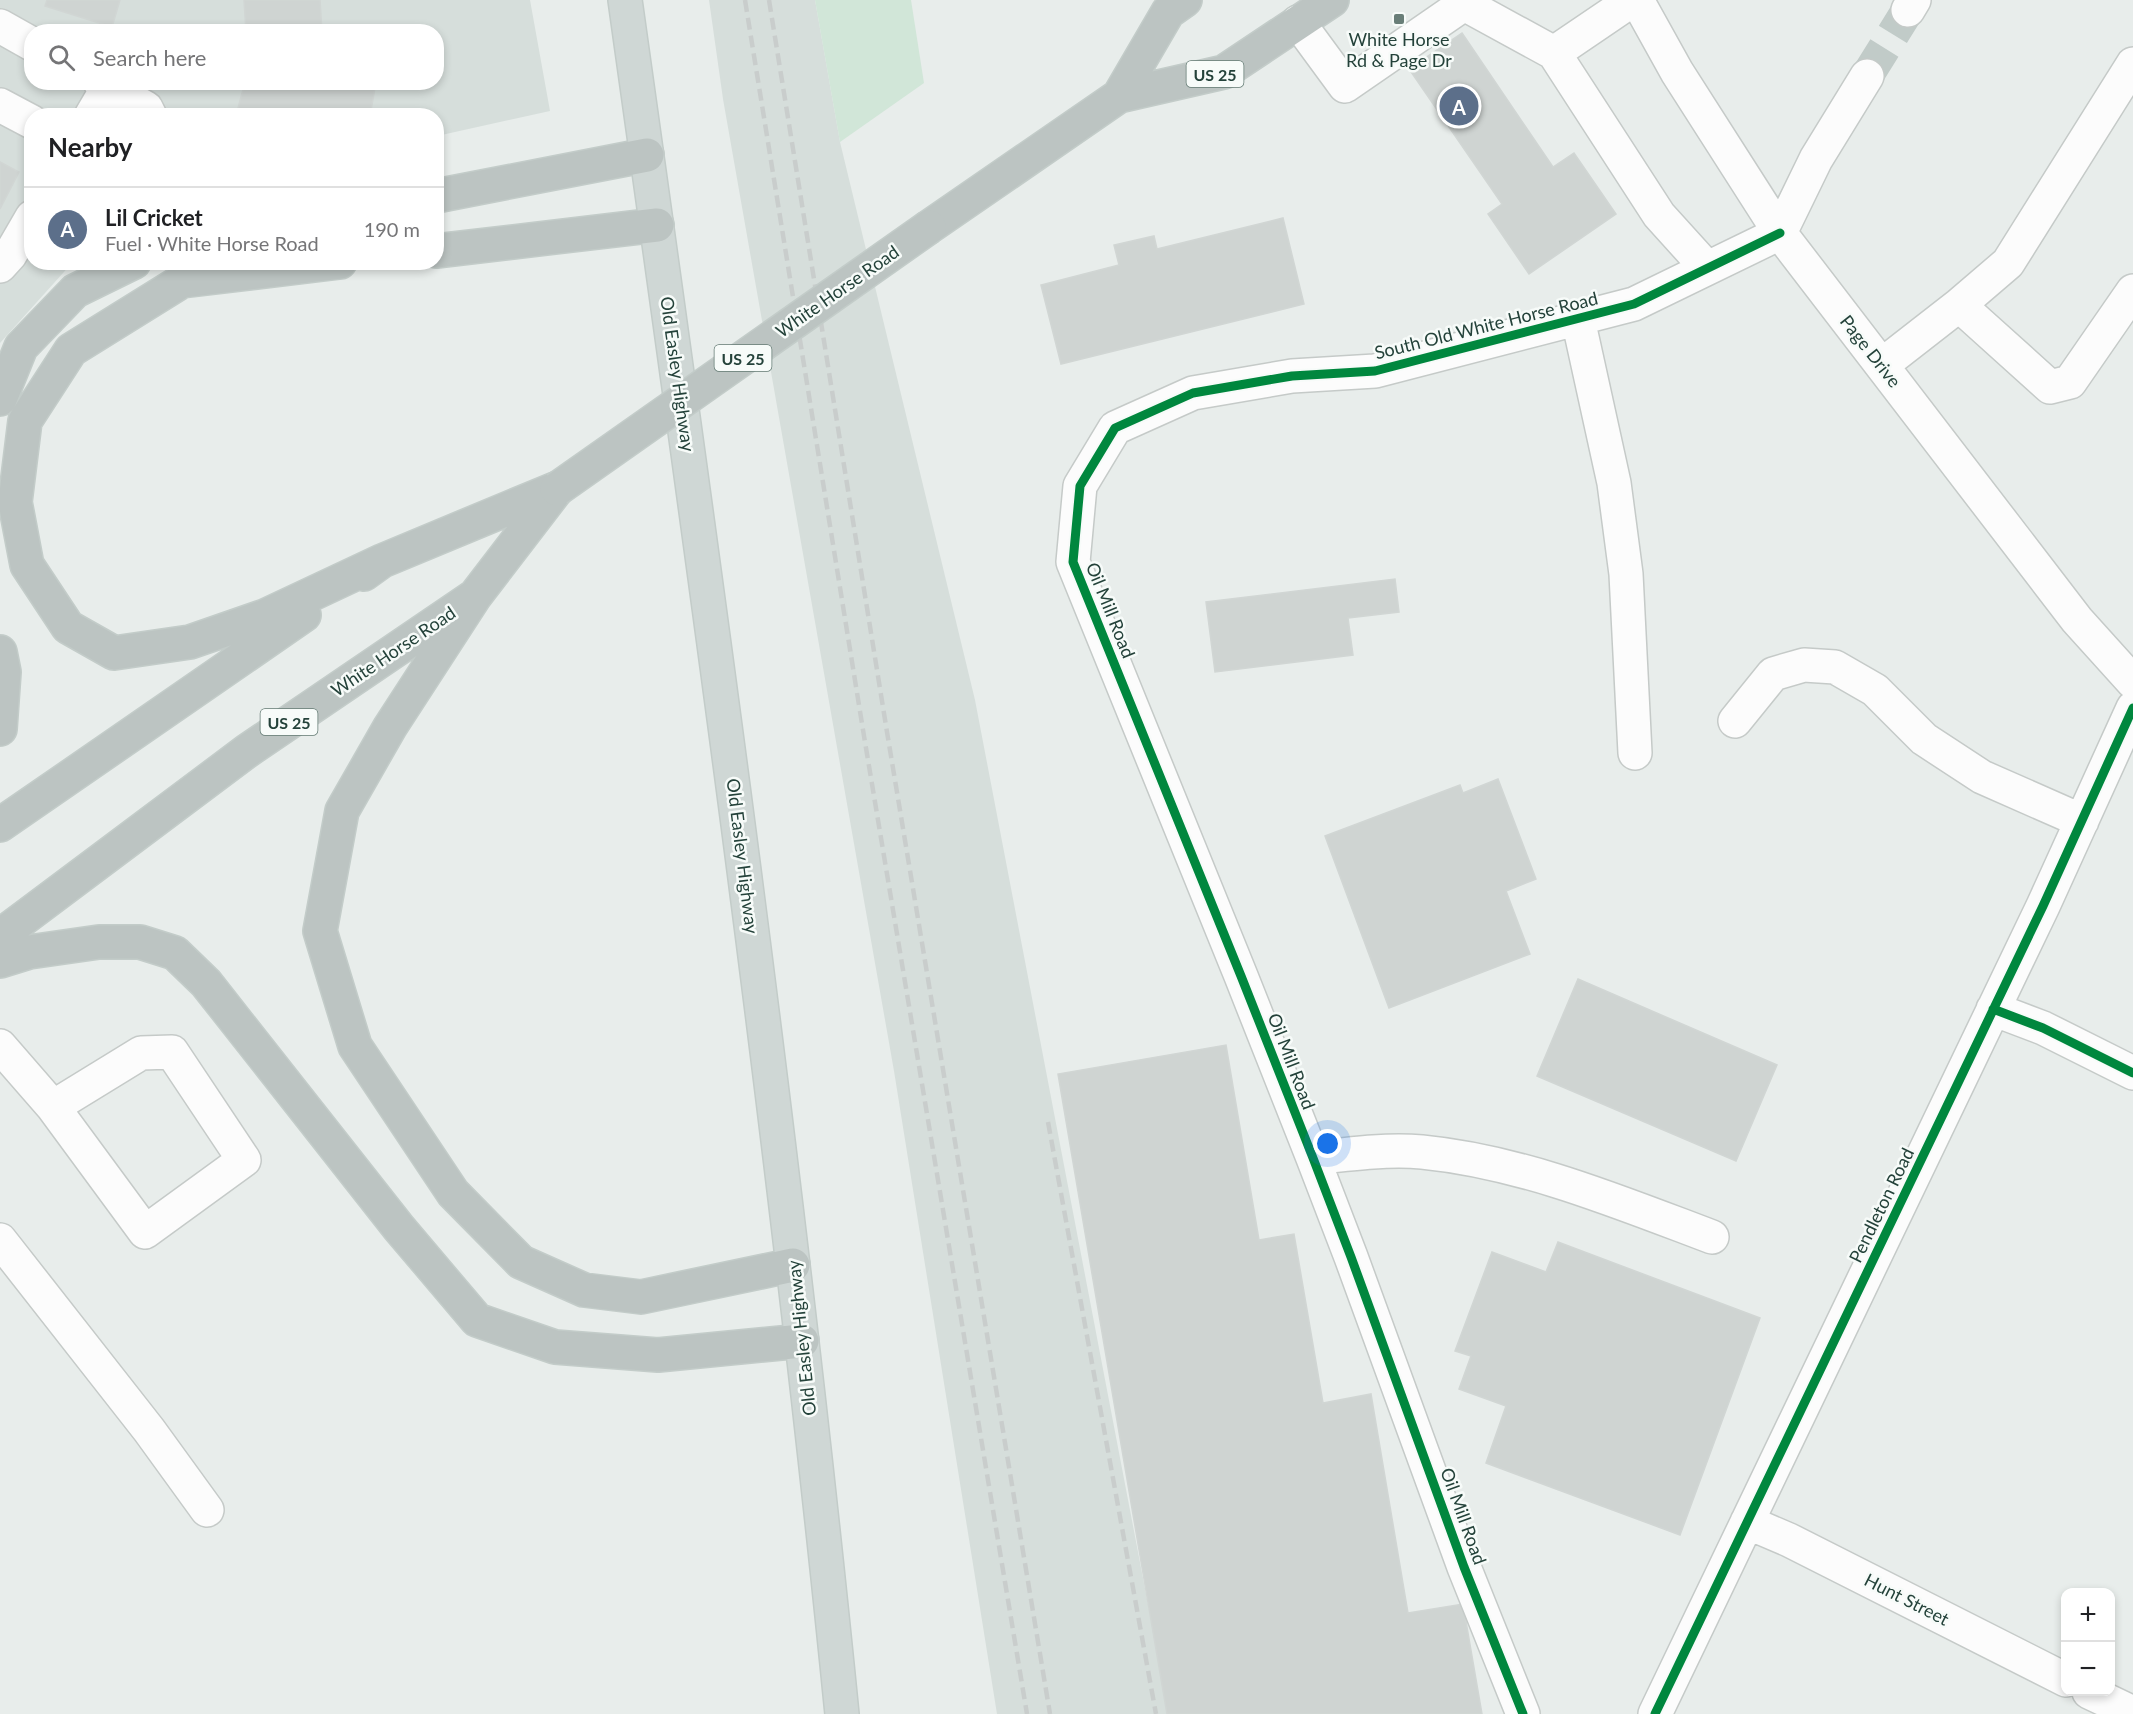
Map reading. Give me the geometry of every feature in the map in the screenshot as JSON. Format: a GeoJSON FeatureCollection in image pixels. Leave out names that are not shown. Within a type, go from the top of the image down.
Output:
{"type":"FeatureCollection","features":[{"type":"Feature","properties":{"kind":"highway","name":"White Horse Road"},"geometry":{"type":"LineString","coordinates":[[1119,96],[1168,12],[1185,0]]}},
{"type":"Feature","properties":{"kind":"highway","name":"White Horse Road"},"geometry":{"type":"LineString","coordinates":[[0,825],[382,561],[557,489],[929,226],[1119,96],[1224,72],[1332,0]]}},
{"type":"Feature","properties":{"kind":"highway"},"geometry":{"type":"LineString","coordinates":[[444,194],[647,155]]}},
{"type":"Feature","properties":{"kind":"highway"},"geometry":{"type":"LineString","coordinates":[[444,250],[657,225]]}},
{"type":"Feature","properties":{"kind":"highway"},"geometry":{"type":"LineString","coordinates":[[0,399],[21,347],[75,291],[118,270]]}},
{"type":"Feature","properties":{"kind":"highway"},"geometry":{"type":"LineString","coordinates":[[213,270],[182,281],[71,350],[25,421],[15,501],[27,565],[68,627],[114,653],[190,642],[211,635],[265,616],[382,561]]}},
{"type":"Feature","properties":{"kind":"highway","name":"White Horse Road"},"geometry":{"type":"LineString","coordinates":[[0,936],[247,750],[475,596],[557,489]]}},
{"type":"Feature","properties":{"kind":"highway"},"geometry":{"type":"LineString","coordinates":[[475,596],[390,727],[342,811],[320,931],[355,1046],[453,1193],[521,1262],[584,1290],[641,1296],[793,1265]]}},
{"type":"Feature","properties":{"kind":"highway"},"geometry":{"type":"LineString","coordinates":[[0,652],[4,672],[0,729]]}},
{"type":"Feature","properties":{"kind":"highway"},"geometry":{"type":"LineString","coordinates":[[0,961],[29,952],[99,942],[141,942],[175,953],[206,983],[399,1228],[477,1320],[555,1347],[658,1355],[802,1341]]}},
{"type":"Feature","properties":{"kind":"main road","name":"Old Easley Highway"},"geometry":{"type":"LineString","coordinates":[[625,0],[719,667],[802,1341],[842,1714]]}},
{"type":"Feature","properties":{"kind":"street"},"geometry":{"type":"LineString","coordinates":[[1554,53],[1632,0]]}},
{"type":"Feature","properties":{"kind":"street","name":"Page Drive"},"geometry":{"type":"LineString","coordinates":[[1637,0],[1677,72],[1780,233],[2077,620],[2133,682]]}},
{"type":"Feature","properties":{"kind":"street"},"geometry":{"type":"LineString","coordinates":[[1298,22],[1345,86],[1461,2],[1554,53],[1659,215],[1707,268]]}},
{"type":"Feature","properties":{"kind":"street"},"geometry":{"type":"LineString","coordinates":[[0,27],[24,40]]}},
{"type":"Feature","properties":{"kind":"street"},"geometry":{"type":"LineString","coordinates":[[1882,365],[1959,305],[2008,263],[2133,64]]}},
{"type":"Feature","properties":{"kind":"street"},"geometry":{"type":"LineString","coordinates":[[1780,233],[1816,159],[1868,76]]}},
{"type":"Feature","properties":{"kind":"street"},"geometry":{"type":"LineString","coordinates":[[94,108],[102,90]]}},
{"type":"Feature","properties":{"kind":"street"},"geometry":{"type":"LineString","coordinates":[[113,90],[146,108]]}},
{"type":"Feature","properties":{"kind":"street"},"geometry":{"type":"LineString","coordinates":[[0,105],[24,118]]}},
{"type":"Feature","properties":{"kind":"street"},"geometry":{"type":"LineString","coordinates":[[0,266],[10,255],[24,231]]}},
{"type":"Feature","properties":{"kind":"street","name":"South Old White Horse Road"},"geometry":{"type":"LineString","coordinates":[[1080,486],[1115,428],[1193,393],[1292,376],[1375,371],[1634,304],[1780,233]]}},
{"type":"Feature","properties":{"kind":"street"},"geometry":{"type":"LineString","coordinates":[[1959,305],[2050,387],[2070,382],[2133,291]]}},
{"type":"Feature","properties":{"kind":"street"},"geometry":{"type":"LineString","coordinates":[[1578,319],[1614,483],[1626,574],[1635,753]]}},
{"type":"Feature","properties":{"kind":"street","name":"Oil Mill Road"},"geometry":{"type":"LineString","coordinates":[[1080,486],[1073,562],[1313,1158],[1464,1566],[1523,1714]]}},
{"type":"Feature","properties":{"kind":"street"},"geometry":{"type":"LineString","coordinates":[[1736,721],[1773,674],[1804,665],[1835,666],[1875,690],[1924,739],[1982,777],[2082,821]]}},
{"type":"Feature","properties":{"kind":"street","name":"Pendleton Road"},"geometry":{"type":"LineString","coordinates":[[1655,1714],[1993,1010],[2133,708]]}},
{"type":"Feature","properties":{"kind":"street"},"geometry":{"type":"LineString","coordinates":[[1993,1010],[2043,1028],[2133,1073]]}},
{"type":"Feature","properties":{"kind":"street"},"geometry":{"type":"LineString","coordinates":[[0,1046],[53,1107],[145,1232],[244,1160],[172,1052],[141,1053],[53,1107]]}},
{"type":"Feature","properties":{"kind":"street"},"geometry":{"type":"LineString","coordinates":[[1313,1158],[1384,1151],[1422,1152],[1470,1160],[1505,1167],[1609,1199],[1712,1237]]}},
{"type":"Feature","properties":{"kind":"street"},"geometry":{"type":"LineString","coordinates":[[0,1240],[149,1430],[207,1510]]}},
{"type":"Feature","properties":{"kind":"street","name":"Hunt Street"},"geometry":{"type":"LineString","coordinates":[[1747,1522],[1789,1540],[2061,1677]]}},
{"type":"Feature","properties":{"kind":"street"},"geometry":{"type":"LineString","coordinates":[[2097,1696],[2133,1713]]}},
{"type":"Feature","properties":{"kind":"shaded area"},"geometry":{"type":"Polygon","coordinates":[[[0,0],[530,0],[550,111],[444,134],[444,108],[24,108],[24,270],[66,270],[0,343],[0,0]]]}},
{"type":"Feature","properties":{"kind":"shaded area"},"geometry":{"type":"Polygon","coordinates":[[[709,0],[815,0],[840,142],[975,700],[1169,1714],[997,1714],[894,1071],[723,99],[709,0]]]}},
{"type":"Feature","properties":{"kind":"green space"},"geometry":{"type":"Polygon","coordinates":[[[815,0],[911,0],[924,83],[840,142],[815,0]]]}},
{"type":"Feature","properties":{"kind":"building"},"geometry":{"type":"Polygon","coordinates":[[[47,0],[120,0],[113,24],[102,24],[45,6],[47,0]]]}},
{"type":"Feature","properties":{"kind":"building"},"geometry":{"type":"Polygon","coordinates":[[[244,0],[320,0],[322,24],[246,24],[244,0]]]}},
{"type":"Feature","properties":{"kind":"building"},"geometry":{"type":"Polygon","coordinates":[[[1462,33],[1553,167],[1574,153],[1616,214],[1529,274],[1488,214],[1502,204],[1409,69],[1462,33]]]}},
{"type":"Feature","properties":{"kind":"building"},"geometry":{"type":"Polygon","coordinates":[[[243,90],[375,90],[371,108],[238,108],[243,90]]]}},
{"type":"Feature","properties":{"kind":"building"},"geometry":{"type":"Polygon","coordinates":[[[0,162],[19,172],[0,209],[0,162]]]}},
{"type":"Feature","properties":{"kind":"building"},"geometry":{"type":"Polygon","coordinates":[[[1283,218],[1304,304],[1061,364],[1041,285],[1119,265],[1114,245],[1154,236],[1157,249],[1283,218]]]}},
{"type":"Feature","properties":{"kind":"building"},"geometry":{"type":"Polygon","coordinates":[[[1395,579],[1399,612],[1348,618],[1353,655],[1215,672],[1206,602],[1395,579]]]}},
{"type":"Feature","properties":{"kind":"building"},"geometry":{"type":"Polygon","coordinates":[[[1498,779],[1536,879],[1506,891],[1530,954],[1389,1008],[1325,836],[1460,785],[1463,793],[1498,779]]]}},
{"type":"Feature","properties":{"kind":"building"},"geometry":{"type":"Polygon","coordinates":[[[1578,979],[1777,1065],[1736,1161],[1537,1076],[1578,979]]]}},
{"type":"Feature","properties":{"kind":"building"},"geometry":{"type":"Polygon","coordinates":[[[1226,1045],[1259,1240],[1294,1234],[1323,1403],[1371,1394],[1408,1613],[1463,1604],[1482,1714],[1167,1714],[1058,1074],[1226,1045]]]}},
{"type":"Feature","properties":{"kind":"building"},"geometry":{"type":"Polygon","coordinates":[[[1558,1242],[1760,1318],[1680,1535],[1486,1463],[1506,1406],[1459,1389],[1471,1356],[1455,1351],[1492,1252],[1546,1272],[1558,1242]]]}},
{"type":"Feature","properties":{"kind":"tunnel"},"geometry":{"type":"LineString","coordinates":[[1867,76],[1908,10]]}},
{"type":"Feature","properties":{"kind":"railway"},"geometry":{"type":"LineString","coordinates":[[745,0],[864,736],[1027,1714]]}},
{"type":"Feature","properties":{"kind":"railway"},"geometry":{"type":"LineString","coordinates":[[769,0],[887,732],[1050,1714]]}},
{"type":"Feature","properties":{"kind":"railway"},"geometry":{"type":"LineString","coordinates":[[1048,1122],[1156,1714]]}},
{"type":"Feature","properties":{"kind":"cycle path"},"geometry":{"type":"LineString","coordinates":[[1523,1714],[1464,1567],[1313,1158],[1073,562],[1080,486],[1115,428],[1193,393],[1292,376],[1375,371],[1634,304],[1780,233]]}},
{"type":"Feature","properties":{"kind":"cycle path"},"geometry":{"type":"LineString","coordinates":[[1655,1714],[2043,906],[2133,708]]}},
{"type":"Feature","properties":{"kind":"cycle path"},"geometry":{"type":"LineString","coordinates":[[1993,1009],[2043,1028],[2133,1073]]}},
{"type":"Feature","properties":{"kind":"place","name":"White Horse Rd & Page Dr"},"geometry":{"type":"Point","coordinates":[1399,19]}},
{"type":"Feature","properties":{"kind":"place","name":"Lil Cricket"},"geometry":{"type":"Point","coordinates":[1459,106]}}]}
